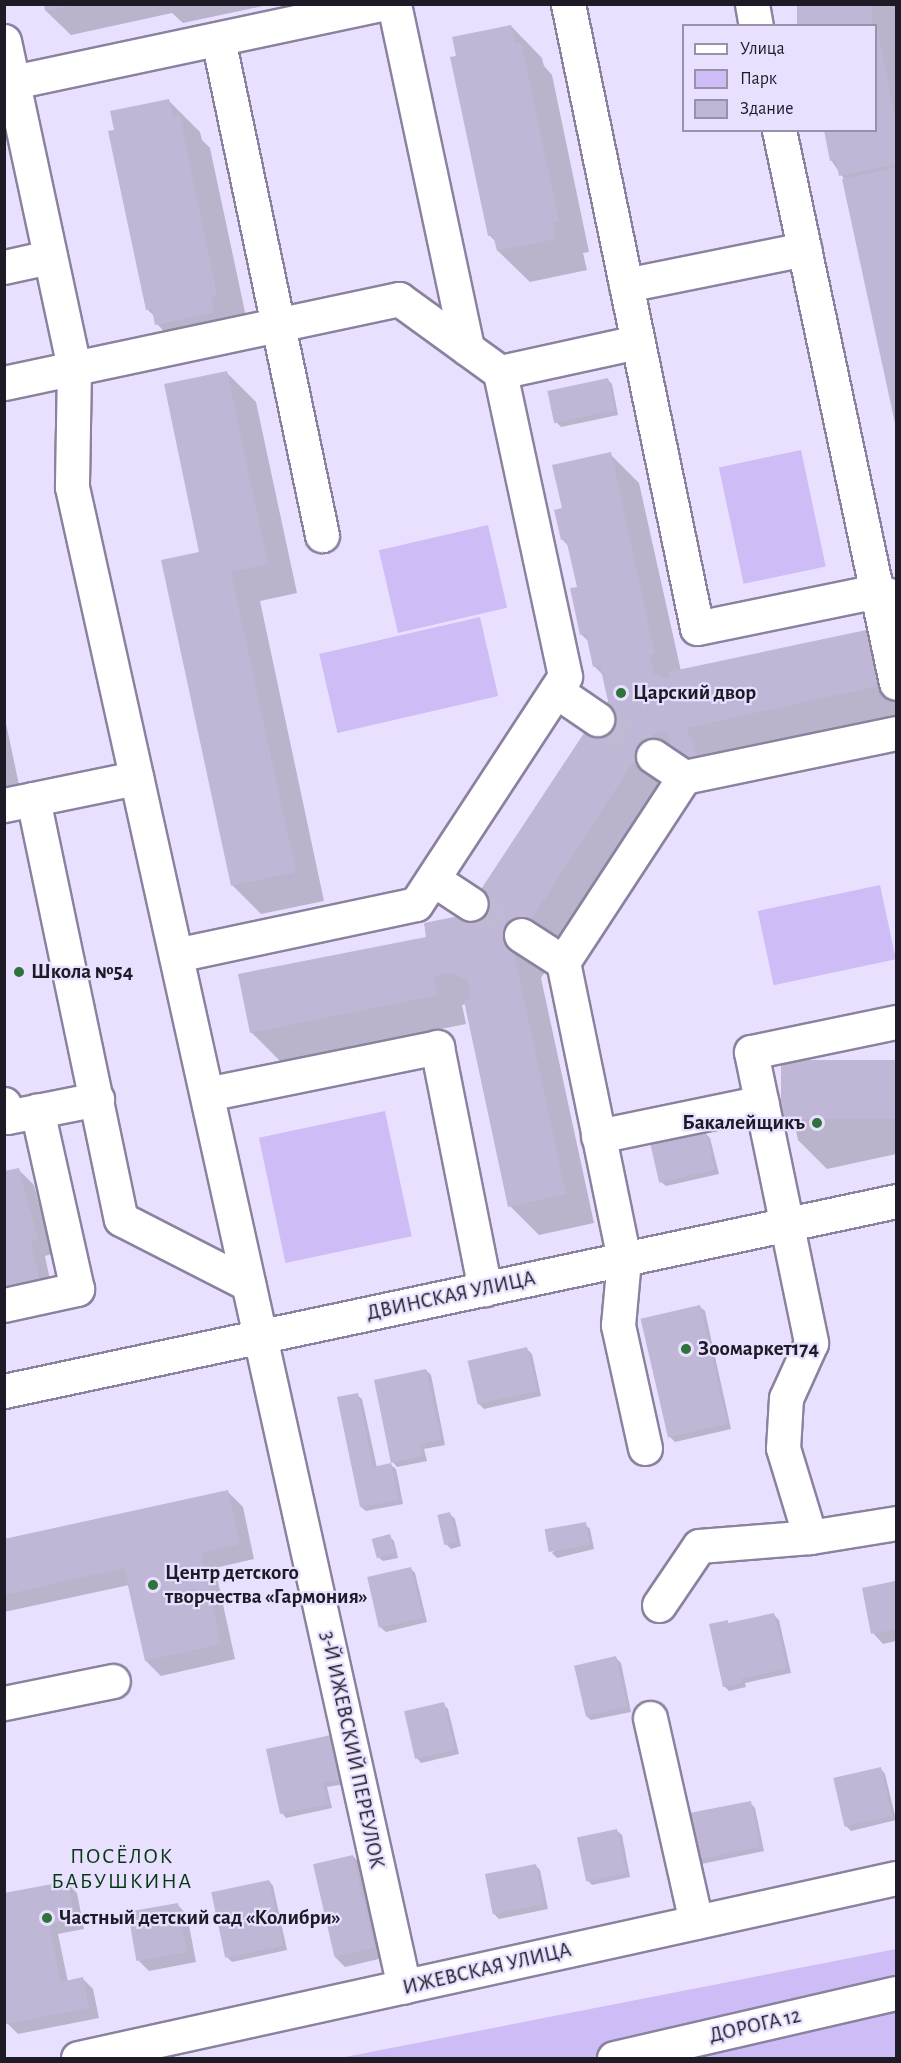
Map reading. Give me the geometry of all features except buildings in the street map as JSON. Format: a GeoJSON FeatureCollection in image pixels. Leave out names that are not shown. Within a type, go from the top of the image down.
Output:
{"type":"FeatureCollection","features":[{"type":"Feature","properties":{"kind":"street"},"geometry":{"type":"LineString","coordinates":[[9,83],[381,4]]}},
{"type":"Feature","properties":{"kind":"street"},"geometry":{"type":"LineString","coordinates":[[394,4],[467,348]]}},
{"type":"Feature","properties":{"kind":"street"},"geometry":{"type":"LineString","coordinates":[[568,4],[697,628],[887,594]]}},
{"type":"Feature","properties":{"kind":"street"},"geometry":{"type":"LineString","coordinates":[[752,4],[756,24]]}},
{"type":"Feature","properties":{"kind":"street"},"geometry":{"type":"LineString","coordinates":[[218,39],[322,535]]}},
{"type":"Feature","properties":{"kind":"street","name":"3-Й ИЖЕВСКИЙ ПЕРЕУЛОК"},"geometry":{"type":"LineString","coordinates":[[4,41],[9,83],[74,368],[72,487],[404,1987]]}},
{"type":"Feature","properties":{"kind":"street"},"geometry":{"type":"LineString","coordinates":[[779,132],[804,249],[887,594],[897,683]]}},
{"type":"Feature","properties":{"kind":"street"},"geometry":{"type":"LineString","coordinates":[[626,285],[804,249]]}},
{"type":"Feature","properties":{"kind":"street"},"geometry":{"type":"LineString","coordinates":[[4,267],[50,257]]}},
{"type":"Feature","properties":{"kind":"street"},"geometry":{"type":"LineString","coordinates":[[4,383],[399,299],[500,372],[565,676],[417,904],[176,955]]}},
{"type":"Feature","properties":{"kind":"street"},"geometry":{"type":"LineString","coordinates":[[500,372],[638,342]]}},
{"type":"Feature","properties":{"kind":"street"},"geometry":{"type":"LineString","coordinates":[[556,691],[597,718]]}},
{"type":"Feature","properties":{"kind":"street"},"geometry":{"type":"LineString","coordinates":[[645,1449],[618,1325],[624,1259],[563,962],[684,777],[897,733]]}},
{"type":"Feature","properties":{"kind":"street"},"geometry":{"type":"LineString","coordinates":[[653,756],[684,777]]}},
{"type":"Feature","properties":{"kind":"street"},"geometry":{"type":"LineString","coordinates":[[136,778],[19,802],[97,1099],[121,1219],[248,1284]]}},
{"type":"Feature","properties":{"kind":"street"},"geometry":{"type":"LineString","coordinates":[[433,879],[471,904]]}},
{"type":"Feature","properties":{"kind":"street"},"geometry":{"type":"LineString","coordinates":[[521,935],[563,962]]}},
{"type":"Feature","properties":{"kind":"street"},"geometry":{"type":"LineString","coordinates":[[810,1537],[783,1448],[786,1398],[812,1343],[751,1052],[897,1022]]}},
{"type":"Feature","properties":{"kind":"street"},"geometry":{"type":"LineString","coordinates":[[207,1094],[437,1047],[485,1289]]}},
{"type":"Feature","properties":{"kind":"street"},"geometry":{"type":"LineString","coordinates":[[4,1104],[7,1117],[97,1099]]}},
{"type":"Feature","properties":{"kind":"street"},"geometry":{"type":"LineString","coordinates":[[598,1136],[762,1102]]}},
{"type":"Feature","properties":{"kind":"street"},"geometry":{"type":"LineString","coordinates":[[4,1305],[77,1289],[37,1110]]}},
{"type":"Feature","properties":{"kind":"street","name":"ДВИНСКАЯ УЛИЦА"},"geometry":{"type":"LineString","coordinates":[[4,1391],[897,1201]]}},
{"type":"Feature","properties":{"kind":"street"},"geometry":{"type":"LineString","coordinates":[[659,1605],[699,1546],[810,1537],[897,1523]]}},
{"type":"Feature","properties":{"kind":"street"},"geometry":{"type":"LineString","coordinates":[[4,1703],[112,1680]]}},
{"type":"Feature","properties":{"kind":"street"},"geometry":{"type":"LineString","coordinates":[[650,1718],[696,1922]]}},
{"type":"Feature","properties":{"kind":"street","name":"ИЖЕВСКАЯ УЛИЦА"},"geometry":{"type":"LineString","coordinates":[[78,2058],[193,2046],[404,1987],[897,1878]]}},
{"type":"Feature","properties":{"kind":"street","name":"ДОРОГА 12"},"geometry":{"type":"LineString","coordinates":[[614,2058],[897,1993]]}},
{"type":"Feature","properties":{"kind":"green space"},"geometry":{"type":"Polygon","coordinates":[[[801,450],[826,566],[744,584],[719,467],[801,450]]]}},
{"type":"Feature","properties":{"kind":"green space"},"geometry":{"type":"Polygon","coordinates":[[[488,525],[507,608],[398,633],[379,550],[488,525]]]}},
{"type":"Feature","properties":{"kind":"green space"},"geometry":{"type":"Polygon","coordinates":[[[480,617],[498,696],[337,733],[319,654],[480,617]]]}},
{"type":"Feature","properties":{"kind":"green space"},"geometry":{"type":"Polygon","coordinates":[[[880,885],[896,959],[774,985],[758,911],[880,885]]]}},
{"type":"Feature","properties":{"kind":"green space"},"geometry":{"type":"Polygon","coordinates":[[[385,1111],[412,1236],[285,1263],[259,1138],[385,1111]]]}},
{"type":"Feature","properties":{"kind":"green space"},"geometry":{"type":"Polygon","coordinates":[[[896,1949],[896,2058],[340,2058],[896,1949]]]}},
{"type":"Feature","properties":{"kind":"tunnel"},"geometry":{"type":"LineString","coordinates":[[597,719],[653,756]]}},
{"type":"Feature","properties":{"kind":"tunnel"},"geometry":{"type":"LineString","coordinates":[[471,904],[521,935]]}},
{"type":"Feature","properties":{"kind":"place","name":"Царский двор"},"geometry":{"type":"Point","coordinates":[621,693]}},
{"type":"Feature","properties":{"kind":"place","name":"Школа №54"},"geometry":{"type":"Point","coordinates":[19,972]}},
{"type":"Feature","properties":{"kind":"place","name":"Бакалейщикъ"},"geometry":{"type":"Point","coordinates":[817,1123]}},
{"type":"Feature","properties":{"kind":"place","name":"Зоомаркет174"},"geometry":{"type":"Point","coordinates":[686,1349]}},
{"type":"Feature","properties":{"kind":"place","name":"Центр детского творчества «Гармония»"},"geometry":{"type":"Point","coordinates":[153,1585]}},
{"type":"Feature","properties":{"kind":"place","name":"Частный детский сад «Колибри»"},"geometry":{"type":"Point","coordinates":[47,1918]}},
{"type":"Feature","properties":{"kind":"district","name":"ПОСЁЛОК БАБУШКИНА"},"geometry":{"type":"Point","coordinates":[122,1868]}}]}
